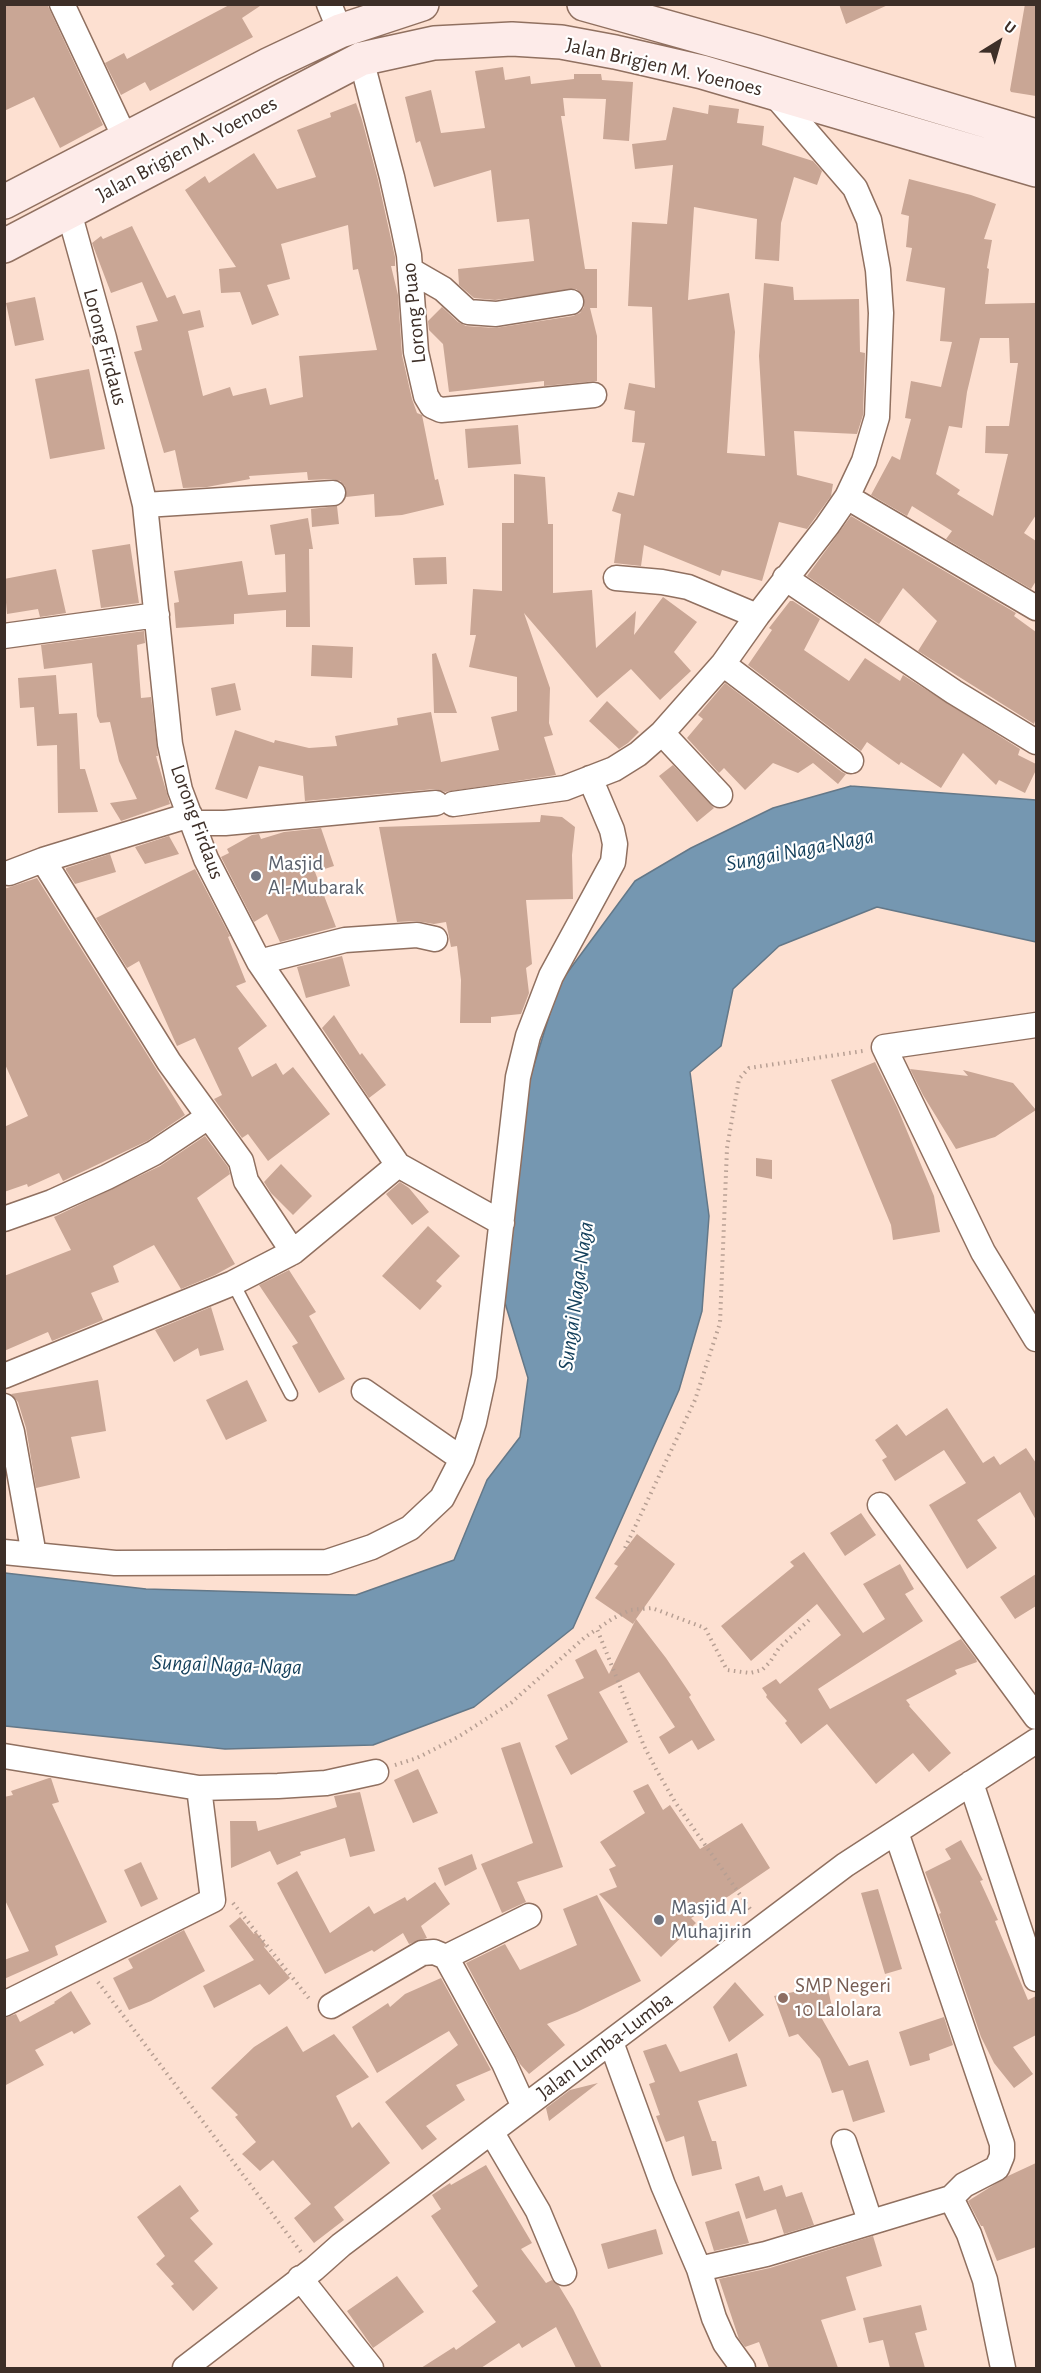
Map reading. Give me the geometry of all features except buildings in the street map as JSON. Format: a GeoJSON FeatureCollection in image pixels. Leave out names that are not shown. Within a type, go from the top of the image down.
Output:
{"type":"FeatureCollection","features":[{"type":"Feature","properties":{"kind":"main road","name":"Jalan Brigjen M. Yoenoes"},"geometry":{"type":"LineString","coordinates":[[4,202],[126,140],[200,99],[334,18],[422,4]]}},
{"type":"Feature","properties":{"kind":"main road","name":"Jalan Brigjen M. Yoenoes"},"geometry":{"type":"LineString","coordinates":[[584,4],[756,52],[1036,136]]}},
{"type":"Feature","properties":{"kind":"main road","name":"Jalan Brigjen M. Yoenoes"},"geometry":{"type":"LineString","coordinates":[[4,246],[361,59],[434,43],[512,39],[561,42],[615,52],[702,72],[1036,170]]}},
{"type":"Feature","properties":{"kind":"main road"},"geometry":{"type":"LineString","coordinates":[[126,140],[142,172]]}},
{"type":"Feature","properties":{"kind":"street"},"geometry":{"type":"LineString","coordinates":[[62,4],[126,140]]}},
{"type":"Feature","properties":{"kind":"street","name":"Lorong Puao"},"geometry":{"type":"LineString","coordinates":[[361,59],[392,177],[410,270],[416,352],[426,396],[432,406],[441,410],[594,395]]}},
{"type":"Feature","properties":{"kind":"street"},"geometry":{"type":"LineString","coordinates":[[9,873],[43,860],[191,819],[225,823],[444,804],[565,788],[614,769],[638,754],[662,733],[723,664],[756,616],[818,538],[847,497],[864,461],[877,417],[881,313],[878,270],[869,220],[855,188],[772,92]]}},
{"type":"Feature","properties":{"kind":"street","name":"Lorong Firdaus"},"geometry":{"type":"LineString","coordinates":[[69,212],[104,338],[145,505],[170,744],[180,790],[206,859],[259,962],[398,1165],[502,1223]]}},
{"type":"Feature","properties":{"kind":"street"},"geometry":{"type":"LineString","coordinates":[[410,270],[443,289],[468,312],[496,314],[571,302]]}},
{"type":"Feature","properties":{"kind":"street"},"geometry":{"type":"LineString","coordinates":[[145,505],[333,493]]}},
{"type":"Feature","properties":{"kind":"street"},"geometry":{"type":"LineString","coordinates":[[847,497],[1036,608]]}},
{"type":"Feature","properties":{"kind":"street"},"geometry":{"type":"LineString","coordinates":[[616,578],[688,587],[756,616]]}},
{"type":"Feature","properties":{"kind":"street"},"geometry":{"type":"LineString","coordinates":[[785,578],[954,692],[1036,742]]}},
{"type":"Feature","properties":{"kind":"street"},"geometry":{"type":"LineString","coordinates":[[4,636],[157,615]]}},
{"type":"Feature","properties":{"kind":"street"},"geometry":{"type":"LineString","coordinates":[[723,664],[851,761]]}},
{"type":"Feature","properties":{"kind":"street"},"geometry":{"type":"LineString","coordinates":[[662,733],[720,795]]}},
{"type":"Feature","properties":{"kind":"street"},"geometry":{"type":"LineString","coordinates":[[4,1552],[115,1563],[327,1562],[372,1547],[410,1528],[442,1498],[462,1459],[484,1376],[518,1077],[528,1036],[551,976],[613,862],[615,844],[612,830],[590,778]]}},
{"type":"Feature","properties":{"kind":"street"},"geometry":{"type":"LineString","coordinates":[[43,860],[169,1062],[241,1161],[246,1181],[293,1252]]}},
{"type":"Feature","properties":{"kind":"street"},"geometry":{"type":"LineString","coordinates":[[259,962],[345,940],[417,935],[435,939]]}},
{"type":"Feature","properties":{"kind":"street"},"geometry":{"type":"LineString","coordinates":[[1036,1025],[884,1047],[983,1252],[1036,1339]]}},
{"type":"Feature","properties":{"kind":"street"},"geometry":{"type":"LineString","coordinates":[[4,1219],[52,1202],[154,1154],[208,1117]]}},
{"type":"Feature","properties":{"kind":"street"},"geometry":{"type":"LineString","coordinates":[[4,1376],[233,1283],[293,1252],[398,1165]]}},
{"type":"Feature","properties":{"kind":"street"},"geometry":{"type":"LineString","coordinates":[[364,1391],[462,1459]]}},
{"type":"Feature","properties":{"kind":"street"},"geometry":{"type":"LineString","coordinates":[[4,1406],[12,1432],[34,1555]]}},
{"type":"Feature","properties":{"kind":"street"},"geometry":{"type":"LineString","coordinates":[[880,1505],[1036,1717]]}},
{"type":"Feature","properties":{"kind":"street","name":"Jalan Lumba-Lumba"},"geometry":{"type":"LineString","coordinates":[[185,2368],[341,2245],[844,1865],[1036,1741]]}},
{"type":"Feature","properties":{"kind":"street"},"geometry":{"type":"LineString","coordinates":[[4,1756],[199,1788],[326,1783],[376,1772]]}},
{"type":"Feature","properties":{"kind":"street"},"geometry":{"type":"LineString","coordinates":[[971,1783],[1036,1979]]}},
{"type":"Feature","properties":{"kind":"street"},"geometry":{"type":"LineString","coordinates":[[4,2004],[213,1900],[199,1788]]}},
{"type":"Feature","properties":{"kind":"street"},"geometry":{"type":"LineString","coordinates":[[699,2269],[766,2254],[951,2198],[964,2185],[997,2168],[1002,2156],[1002,2144],[896,1832]]}},
{"type":"Feature","properties":{"kind":"street"},"geometry":{"type":"LineString","coordinates":[[446,1958],[529,1917]]}},
{"type":"Feature","properties":{"kind":"street"},"geometry":{"type":"LineString","coordinates":[[331,2006],[422,1953],[434,1952],[446,1958],[504,2063],[524,2107]]}},
{"type":"Feature","properties":{"kind":"street"},"geometry":{"type":"LineString","coordinates":[[611,2042],[663,2185],[699,2269],[714,2318],[725,2343],[743,2368]]}},
{"type":"Feature","properties":{"kind":"street"},"geometry":{"type":"LineString","coordinates":[[492,2133],[538,2211],[564,2273]]}},
{"type":"Feature","properties":{"kind":"street"},"geometry":{"type":"LineString","coordinates":[[844,2142],[870,2221]]}},
{"type":"Feature","properties":{"kind":"street"},"geometry":{"type":"LineString","coordinates":[[951,2198],[969,2234],[985,2280],[1003,2368]]}},
{"type":"Feature","properties":{"kind":"street"},"geometry":{"type":"LineString","coordinates":[[307,2274],[371,2368]]}},
{"type":"Feature","properties":{"kind":"lane"},"geometry":{"type":"LineString","coordinates":[[233,1283],[291,1394]]}},
{"type":"Feature","properties":{"kind":"path"},"geometry":{"type":"LineString","coordinates":[[625,1548],[695,1400],[720,1323],[727,1148],[740,1079],[749,1068],[884,1047]]}},
{"type":"Feature","properties":{"kind":"path"},"geometry":{"type":"LineString","coordinates":[[376,1772],[417,1758],[458,1737],[512,1703],[584,1638],[630,1610],[652,1608],[705,1628],[727,1670],[750,1673],[762,1670],[779,1648],[809,1620]]}},
{"type":"Feature","properties":{"kind":"path"},"geometry":{"type":"LineString","coordinates":[[597,1629],[644,1746],[657,1771],[675,1802],[762,1927]]}},
{"type":"Feature","properties":{"kind":"path"},"geometry":{"type":"LineString","coordinates":[[213,1900],[227,1900],[238,1908],[317,2009],[323,2010],[331,2006]]}},
{"type":"Feature","properties":{"kind":"path"},"geometry":{"type":"LineString","coordinates":[[86,1965],[307,2274]]}},
{"type":"Feature","properties":{"kind":"water","name":"Sungai Naga-Naga"},"geometry":{"type":"Polygon","coordinates":[[[851,786],[1036,800],[1036,942],[877,907],[779,946],[733,989],[721,1046],[690,1072],[709,1216],[702,1311],[679,1390],[573,1628],[474,1707],[373,1745],[225,1749],[5,1726],[5,1573],[146,1589],[356,1595],[454,1560],[487,1480],[520,1437],[528,1378],[505,1303],[510,1228],[530,1078],[559,984],[635,881],[691,848],[773,808],[851,786]]]}},
{"type":"Feature","properties":{"kind":"place","name":"Masjid Al-Mubarak"},"geometry":{"type":"Point","coordinates":[256,876]}},
{"type":"Feature","properties":{"kind":"place","name":"Masjid Al Muhajirin"},"geometry":{"type":"Point","coordinates":[659,1920]}},
{"type":"Feature","properties":{"kind":"place","name":"SMP Negeri 10 Lalolara"},"geometry":{"type":"Point","coordinates":[783,1998]}}]}
